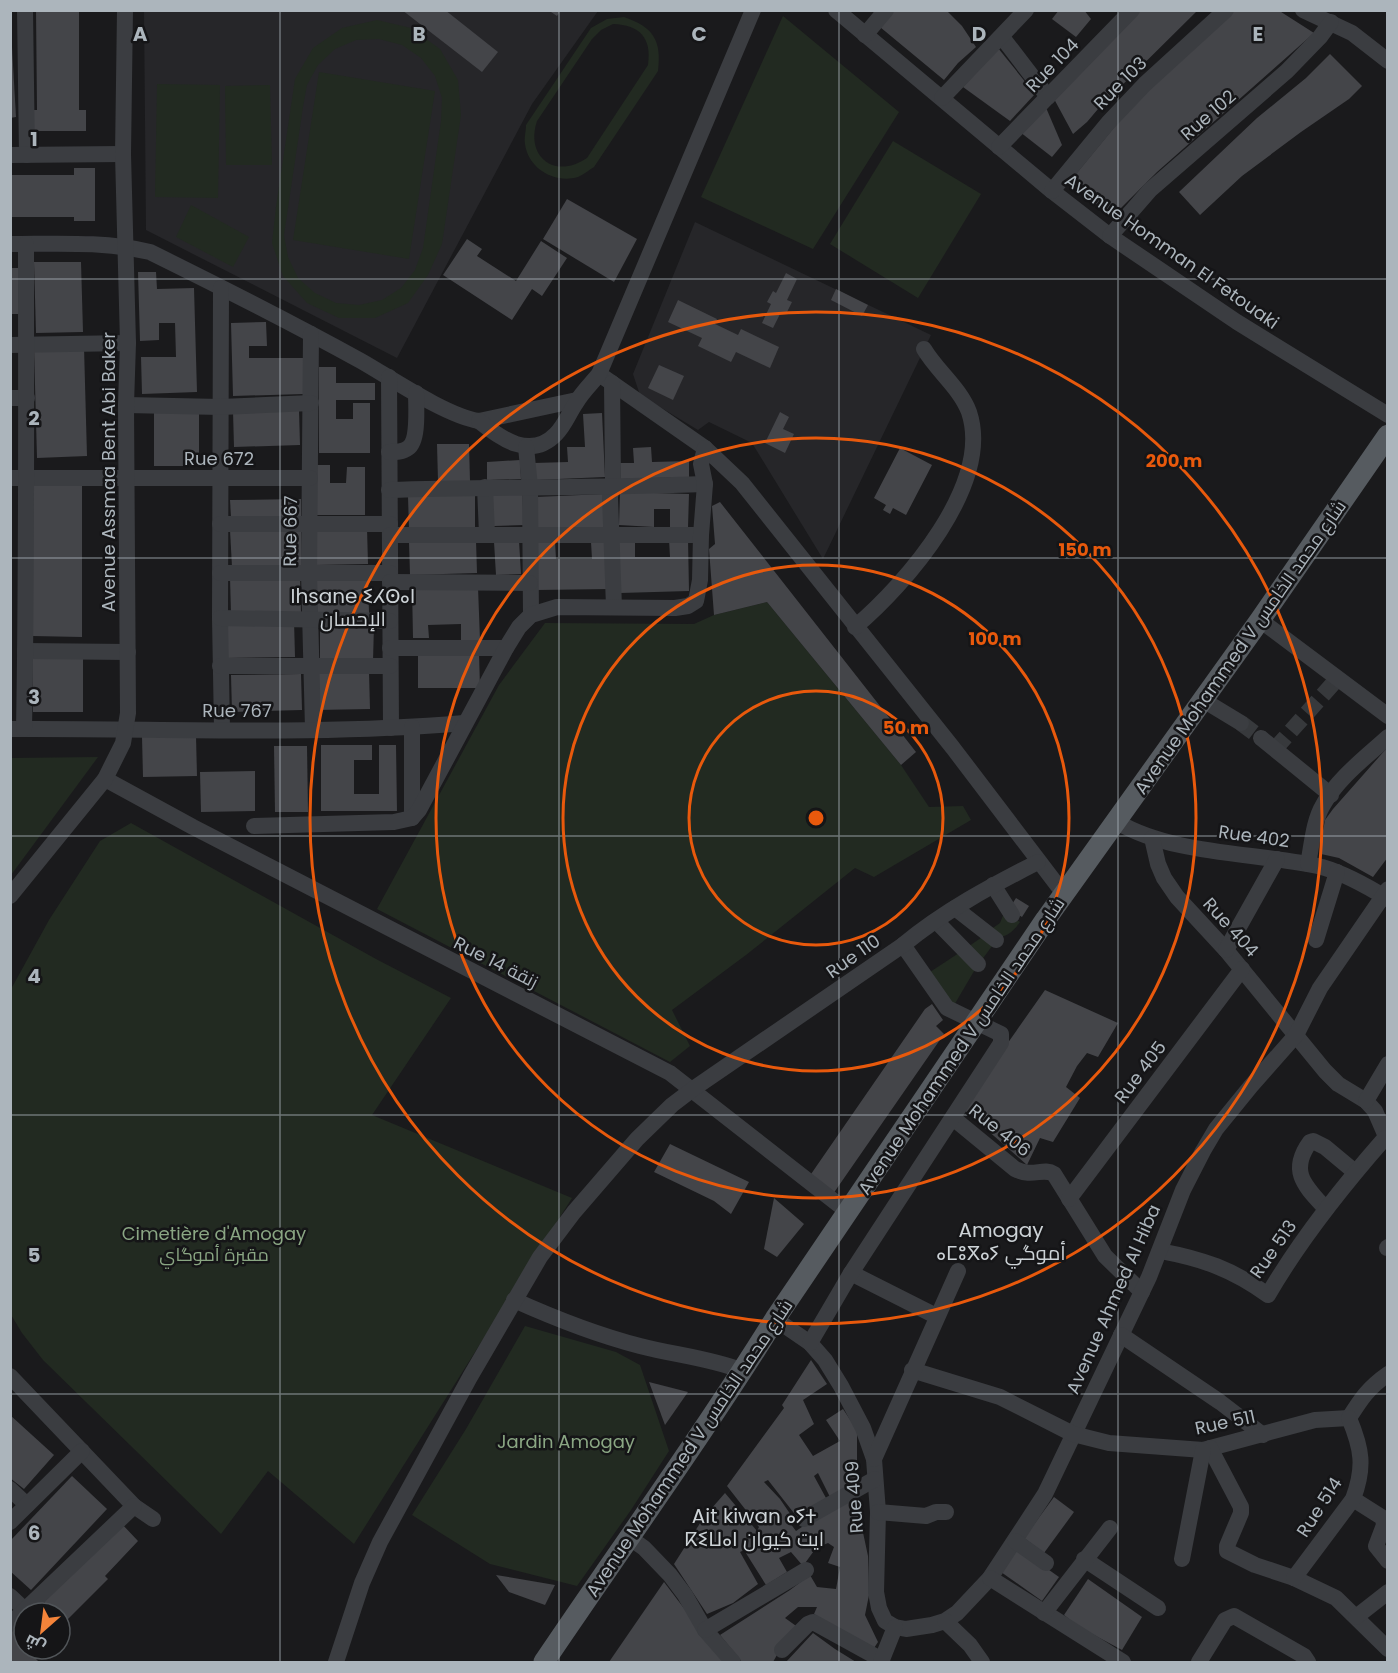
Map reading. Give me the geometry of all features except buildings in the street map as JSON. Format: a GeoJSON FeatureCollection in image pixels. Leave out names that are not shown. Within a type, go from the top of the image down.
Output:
{"type":"FeatureCollection","features":[{"type":"Feature","properties":{"kind":"main road","name":"Avenue Mohammed V شارع محمد الخامس"},"geometry":{"type":"LineString","coordinates":[[544,1662],[1064,894],[1260,620],[1388,435]]}},
{"type":"Feature","properties":{"kind":"street"},"geometry":{"type":"LineString","coordinates":[[25,10],[18,38],[19,155],[123,154]]}},
{"type":"Feature","properties":{"kind":"street","name":"Avenue Assmaa Bent Abi Baker"},"geometry":{"type":"LineString","coordinates":[[10,896],[105,779],[119,752],[126,731],[128,713],[126,405],[128,343],[123,154],[124,10]]}},
{"type":"Feature","properties":{"kind":"street"},"geometry":{"type":"LineString","coordinates":[[614,608],[606,378],[753,10]]}},
{"type":"Feature","properties":{"kind":"street","name":"Avenue Homman El Fetouaki"},"geometry":{"type":"LineString","coordinates":[[836,10],[1052,191],[1110,236],[1238,322],[1388,415]]}},
{"type":"Feature","properties":{"kind":"street"},"geometry":{"type":"LineString","coordinates":[[865,35],[886,10]]}},
{"type":"Feature","properties":{"kind":"street"},"geometry":{"type":"LineString","coordinates":[[942,98],[1026,10]]}},
{"type":"Feature","properties":{"kind":"street","name":"Rue 104"},"geometry":{"type":"LineString","coordinates":[[999,147],[1132,10]]}},
{"type":"Feature","properties":{"kind":"street","name":"Rue 103"},"geometry":{"type":"LineString","coordinates":[[1052,191],[1108,123],[1145,84],[1226,10]]}},
{"type":"Feature","properties":{"kind":"street"},"geometry":{"type":"LineString","coordinates":[[1303,10],[1352,33],[1388,61]]}},
{"type":"Feature","properties":{"kind":"street","name":"Rue 102"},"geometry":{"type":"LineString","coordinates":[[1110,236],[1150,190],[1287,71],[1320,37],[1331,22]]}},
{"type":"Feature","properties":{"kind":"street"},"geometry":{"type":"LineString","coordinates":[[1002,37],[1048,97]]}},
{"type":"Feature","properties":{"kind":"street"},"geometry":{"type":"LineString","coordinates":[[17,729],[25,651],[17,478],[18,244],[126,246],[150,252],[311,334],[416,393],[470,420],[478,421],[577,400]]}},
{"type":"Feature","properties":{"kind":"street"},"geometry":{"type":"LineString","coordinates":[[221,288],[220,666],[222,729]]}},
{"type":"Feature","properties":{"kind":"street","name":"Rue 667"},"geometry":{"type":"LineString","coordinates":[[311,334],[309,573],[313,729]]}},
{"type":"Feature","properties":{"kind":"street"},"geometry":{"type":"LineString","coordinates":[[18,345],[128,343]]}},
{"type":"Feature","properties":{"kind":"street"},"geometry":{"type":"LineString","coordinates":[[855,627],[877,609],[919,559],[948,517],[964,485],[972,460],[972,425],[968,410],[960,394],[932,362],[924,349]]}},
{"type":"Feature","properties":{"kind":"street"},"geometry":{"type":"LineString","coordinates":[[389,377],[391,728]]}},
{"type":"Feature","properties":{"kind":"street"},"geometry":{"type":"LineString","coordinates":[[478,421],[510,443],[526,447],[540,444],[555,435],[577,400],[606,378]]}},
{"type":"Feature","properties":{"kind":"street"},"geometry":{"type":"LineString","coordinates":[[606,378],[705,448],[742,483],[953,748],[1064,894]]}},
{"type":"Feature","properties":{"kind":"street"},"geometry":{"type":"LineString","coordinates":[[389,452],[406,450],[411,445],[414,438],[416,393]]}},
{"type":"Feature","properties":{"kind":"street"},"geometry":{"type":"LineString","coordinates":[[126,405],[221,407],[311,403]]}},
{"type":"Feature","properties":{"kind":"street"},"geometry":{"type":"LineString","coordinates":[[526,447],[530,487],[531,615]]}},
{"type":"Feature","properties":{"kind":"street"},"geometry":{"type":"LineString","coordinates":[[254,826],[394,822],[412,818],[419,810],[506,648],[519,627],[531,615],[557,607],[675,608],[696,602],[700,580],[705,484],[701,464],[705,448]]}},
{"type":"Feature","properties":{"kind":"street","name":"Rue 672"},"geometry":{"type":"LineString","coordinates":[[17,478],[310,478]]}},
{"type":"Feature","properties":{"kind":"street"},"geometry":{"type":"LineString","coordinates":[[389,490],[486,487],[611,488],[705,484]]}},
{"type":"Feature","properties":{"kind":"street"},"geometry":{"type":"LineString","coordinates":[[486,487],[487,534]]}},
{"type":"Feature","properties":{"kind":"street"},"geometry":{"type":"LineString","coordinates":[[220,524],[310,525],[530,537],[701,535]]}},
{"type":"Feature","properties":{"kind":"street"},"geometry":{"type":"LineString","coordinates":[[220,573],[309,573],[530,583]]}},
{"type":"Feature","properties":{"kind":"street"},"geometry":{"type":"LineString","coordinates":[[220,618],[390,621]]}},
{"type":"Feature","properties":{"kind":"street"},"geometry":{"type":"LineString","coordinates":[[1260,620],[1388,716]]}},
{"type":"Feature","properties":{"kind":"street"},"geometry":{"type":"LineString","coordinates":[[390,648],[506,648]]}},
{"type":"Feature","properties":{"kind":"street"},"geometry":{"type":"LineString","coordinates":[[25,651],[128,652]]}},
{"type":"Feature","properties":{"kind":"street"},"geometry":{"type":"LineString","coordinates":[[220,666],[390,666]]}},
{"type":"Feature","properties":{"kind":"street"},"geometry":{"type":"LineString","coordinates":[[1203,700],[1241,723]]}},
{"type":"Feature","properties":{"kind":"street","name":"Rue 767"},"geometry":{"type":"LineString","coordinates":[[17,729],[126,731],[412,728],[464,723]]}},
{"type":"Feature","properties":{"kind":"street"},"geometry":{"type":"LineString","coordinates":[[412,728],[412,818]]}},
{"type":"Feature","properties":{"kind":"street"},"geometry":{"type":"LineString","coordinates":[[1308,864],[1323,805],[1347,775],[1388,737]]}},
{"type":"Feature","properties":{"kind":"street"},"geometry":{"type":"LineString","coordinates":[[1261,738],[1331,795]]}},
{"type":"Feature","properties":{"kind":"street","name":"Rue 14 زنقة"},"geometry":{"type":"LineString","coordinates":[[105,779],[670,1073],[848,1212]]}},
{"type":"Feature","properties":{"kind":"street","name":"Rue 402"},"geometry":{"type":"LineString","coordinates":[[1117,822],[1152,838],[1308,864],[1337,872],[1386,895]]}},
{"type":"Feature","properties":{"kind":"street","name":"Rue 404"},"geometry":{"type":"LineString","coordinates":[[1152,838],[1158,864],[1171,888],[1242,969],[1325,1071],[1338,1084],[1376,1106]]}},
{"type":"Feature","properties":{"kind":"street"},"geometry":{"type":"LineString","coordinates":[[1226,950],[1277,859]]}},
{"type":"Feature","properties":{"kind":"street","name":"Rue 110"},"geometry":{"type":"LineString","coordinates":[[336,1662],[362,1582],[380,1542],[514,1300],[540,1257],[574,1212],[637,1139],[672,1105],[693,1089],[955,908],[1038,861]]}},
{"type":"Feature","properties":{"kind":"street"},"geometry":{"type":"LineString","coordinates":[[1316,940],[1337,872]]}},
{"type":"Feature","properties":{"kind":"street"},"geometry":{"type":"LineString","coordinates":[[993,885],[1012,915]]}},
{"type":"Feature","properties":{"kind":"street","name":"Avenue Ahmed Al Hiba"},"geometry":{"type":"LineString","coordinates":[[895,1627],[906,1629],[932,1625],[945,1621],[957,1613],[990,1578],[1015,1541],[1045,1494],[1142,1292],[1191,1170],[1216,1129],[1296,1035],[1320,988],[1386,895]]}},
{"type":"Feature","properties":{"kind":"street"},"geometry":{"type":"LineString","coordinates":[[955,908],[996,940]]}},
{"type":"Feature","properties":{"kind":"street"},"geometry":{"type":"LineString","coordinates":[[936,921],[978,964]]}},
{"type":"Feature","properties":{"kind":"street"},"geometry":{"type":"LineString","coordinates":[[810,1343],[851,1273],[1001,1043],[1001,1034],[947,1008],[903,945]]}},
{"type":"Feature","properties":{"kind":"street","name":"Rue 405"},"geometry":{"type":"LineString","coordinates":[[1069,1199],[1242,969]]}},
{"type":"Feature","properties":{"kind":"street"},"geometry":{"type":"LineString","coordinates":[[1387,1139],[1376,1106],[1388,1064]]}},
{"type":"Feature","properties":{"kind":"street","name":"Rue 406"},"geometry":{"type":"LineString","coordinates":[[953,1118],[1015,1170],[1027,1174],[1046,1171],[1054,1174],[1105,1256],[1142,1292]]}},
{"type":"Feature","properties":{"kind":"street","name":"Rue 513"},"geometry":{"type":"LineString","coordinates":[[1160,1251],[1211,1263],[1245,1278],[1268,1295],[1288,1261],[1326,1209],[1387,1139]]}},
{"type":"Feature","properties":{"kind":"street"},"geometry":{"type":"LineString","coordinates":[[1326,1209],[1305,1186],[1299,1173],[1300,1161],[1307,1146],[1313,1141],[1317,1143],[1356,1172]]}},
{"type":"Feature","properties":{"kind":"street"},"geometry":{"type":"LineString","coordinates":[[874,1459],[958,1271]]}},
{"type":"Feature","properties":{"kind":"street"},"geometry":{"type":"LineString","coordinates":[[851,1273],[936,1316]]}},
{"type":"Feature","properties":{"kind":"street"},"geometry":{"type":"LineString","coordinates":[[514,1300],[600,1334],[640,1346],[708,1360],[743,1371]]}},
{"type":"Feature","properties":{"kind":"street","name":"Rue 409"},"geometry":{"type":"LineString","coordinates":[[775,1319],[810,1343],[825,1360],[862,1428],[874,1459],[878,1512],[876,1592],[879,1608],[885,1621],[895,1627]]}},
{"type":"Feature","properties":{"kind":"street"},"geometry":{"type":"LineString","coordinates":[[1120,1335],[1220,1402],[1263,1435]]}},
{"type":"Feature","properties":{"kind":"street","name":"Rue 511"},"geometry":{"type":"LineString","coordinates":[[912,1370],[1000,1397],[1073,1434],[1109,1443],[1206,1449],[1315,1420],[1349,1418]]}},
{"type":"Feature","properties":{"kind":"street"},"geometry":{"type":"LineString","coordinates":[[1349,1418],[1372,1385],[1388,1374]]}},
{"type":"Feature","properties":{"kind":"street"},"geometry":{"type":"LineString","coordinates":[[11,1380],[134,1506],[153,1519]]}},
{"type":"Feature","properties":{"kind":"street","name":"Rue 514"},"geometry":{"type":"LineString","coordinates":[[1294,1578],[1353,1499],[1360,1477],[1361,1456],[1358,1439],[1349,1418]]}},
{"type":"Feature","properties":{"kind":"street"},"geometry":{"type":"LineString","coordinates":[[1182,1559],[1206,1449]]}},
{"type":"Feature","properties":{"kind":"street"},"geometry":{"type":"LineString","coordinates":[[1206,1449],[1241,1507],[1241,1513],[1227,1551],[1336,1598],[1388,1648]]}},
{"type":"Feature","properties":{"kind":"street"},"geometry":{"type":"LineString","coordinates":[[10,1522],[82,1451]]}},
{"type":"Feature","properties":{"kind":"street"},"geometry":{"type":"LineString","coordinates":[[804,1519],[875,1479]]}},
{"type":"Feature","properties":{"kind":"street"},"geometry":{"type":"LineString","coordinates":[[10,1489],[27,1505]]}},
{"type":"Feature","properties":{"kind":"street"},"geometry":{"type":"LineString","coordinates":[[1353,1499],[1383,1518],[1384,1524],[1376,1546],[1388,1561]]}},
{"type":"Feature","properties":{"kind":"street"},"geometry":{"type":"LineString","coordinates":[[34,1601],[134,1506]]}},
{"type":"Feature","properties":{"kind":"street"},"geometry":{"type":"LineString","coordinates":[[878,1512],[926,1516],[936,1512],[946,1512]]}},
{"type":"Feature","properties":{"kind":"street"},"geometry":{"type":"LineString","coordinates":[[1044,1613],[1110,1528]]}},
{"type":"Feature","properties":{"kind":"street"},"geometry":{"type":"LineString","coordinates":[[630,1538],[644,1548],[670,1575],[685,1595],[705,1630],[733,1662]]}},
{"type":"Feature","properties":{"kind":"street"},"geometry":{"type":"LineString","coordinates":[[1015,1541],[1046,1563]]}},
{"type":"Feature","properties":{"kind":"street"},"geometry":{"type":"LineString","coordinates":[[1084,1559],[1158,1608]]}},
{"type":"Feature","properties":{"kind":"street"},"geometry":{"type":"LineString","coordinates":[[705,1630],[806,1570]]}},
{"type":"Feature","properties":{"kind":"street"},"geometry":{"type":"LineString","coordinates":[[990,1578],[1123,1662]]}},
{"type":"Feature","properties":{"kind":"street"},"geometry":{"type":"LineString","coordinates":[[1356,1617],[1388,1592]]}},
{"type":"Feature","properties":{"kind":"street"},"geometry":{"type":"LineString","coordinates":[[1199,1662],[1225,1620],[1234,1616],[1304,1656],[1308,1662]]}},
{"type":"Feature","properties":{"kind":"street"},"geometry":{"type":"LineString","coordinates":[[945,1621],[970,1645],[982,1662]]}},
{"type":"Feature","properties":{"kind":"street"},"geometry":{"type":"LineString","coordinates":[[782,1650],[808,1624],[813,1622],[882,1661],[895,1627]]}},
{"type":"Feature","properties":{"kind":"shaded area"},"geometry":{"type":"Polygon","coordinates":[[[144,11],[598,11],[532,104],[397,358],[146,230],[144,11]]]}},
{"type":"Feature","properties":{"kind":"shaded area"},"geometry":{"type":"Polygon","coordinates":[[[695,222],[931,335],[823,559],[752,443],[709,422],[698,430],[640,395],[633,374],[695,222]]]}},
{"type":"Feature","properties":{"kind":"green space"},"geometry":{"type":"Polygon","coordinates":[[[783,16],[899,112],[813,249],[701,197],[783,16]]]}},
{"type":"Feature","properties":{"kind":"green space"},"geometry":{"type":"Polygon","coordinates":[[[624,17],[649,30],[657,43],[658,71],[594,167],[578,177],[569,179],[551,176],[537,167],[527,153],[526,125],[591,28],[607,19],[624,17]],[[613,24],[601,30],[592,39],[537,121],[534,134],[535,145],[539,154],[546,161],[564,167],[587,158],[648,65],[646,40],[637,30],[613,24]]]}},
{"type":"Feature","properties":{"kind":"green space"},"geometry":{"type":"Polygon","coordinates":[[[377,20],[411,28],[440,49],[458,80],[461,115],[442,244],[428,275],[408,303],[375,318],[339,318],[307,303],[283,276],[272,243],[295,79],[313,48],[342,28],[377,20]],[[379,39],[356,40],[335,49],[318,65],[307,85],[284,235],[288,257],[298,278],[315,293],[336,303],[359,305],[382,300],[401,288],[415,270],[423,248],[441,121],[442,98],[435,76],[421,58],[402,45],[379,39]]]}},
{"type":"Feature","properties":{"kind":"green space"},"geometry":{"type":"Polygon","coordinates":[[[319,72],[435,91],[409,259],[293,240],[319,72]]]}},
{"type":"Feature","properties":{"kind":"green space"},"geometry":{"type":"Polygon","coordinates":[[[157,84],[220,85],[218,198],[155,197],[157,84]]]}},
{"type":"Feature","properties":{"kind":"green space"},"geometry":{"type":"Polygon","coordinates":[[[270,85],[272,165],[226,165],[225,86],[270,85]]]}},
{"type":"Feature","properties":{"kind":"green space"},"geometry":{"type":"Polygon","coordinates":[[[893,141],[981,194],[918,298],[830,244],[893,141]]]}},
{"type":"Feature","properties":{"kind":"green space"},"geometry":{"type":"Polygon","coordinates":[[[191,205],[249,237],[233,267],[176,237],[191,205]]]}},
{"type":"Feature","properties":{"kind":"green space"},"geometry":{"type":"Polygon","coordinates":[[[767,602],[901,765],[929,807],[963,806],[971,820],[874,877],[855,868],[746,955],[672,1010],[690,1046],[670,1062],[377,909],[499,685],[545,623],[694,624],[714,615],[767,602]]]}},
{"type":"Feature","properties":{"kind":"green space"},"geometry":{"type":"Polygon","coordinates":[[[98,757],[11,875],[11,758],[98,757]]]}},
{"type":"Feature","properties":{"kind":"green space","name":"Cimetière d'Amogay مقبرة أموگاي"},"geometry":{"type":"Polygon","coordinates":[[[131,823],[451,998],[372,1115],[572,1198],[354,1544],[268,1471],[221,1534],[43,1360],[10,1313],[10,991],[49,920],[100,841],[131,823]]]}},
{"type":"Feature","properties":{"kind":"green space"},"geometry":{"type":"Polygon","coordinates":[[[1004,913],[1020,922],[1011,932],[999,937],[990,930],[1000,923],[1004,913]]]}},
{"type":"Feature","properties":{"kind":"green space"},"geometry":{"type":"Polygon","coordinates":[[[985,935],[995,942],[981,961],[965,949],[985,935]]]}},
{"type":"Feature","properties":{"kind":"green space"},"geometry":{"type":"Polygon","coordinates":[[[959,953],[977,966],[953,1007],[927,974],[959,953]]]}},
{"type":"Feature","properties":{"kind":"green space","name":"Jardin Amogay"},"geometry":{"type":"Polygon","coordinates":[[[525,1326],[616,1352],[640,1365],[669,1451],[631,1510],[577,1586],[490,1564],[412,1515],[466,1429],[525,1326]]]}},
{"type":"Feature","properties":{"kind":"tunnel"},"geometry":{"type":"LineString","coordinates":[[1275,749],[1338,678]]}},
{"type":"Feature","properties":{"kind":"tunnel"},"geometry":{"type":"LineString","coordinates":[[1241,723],[1261,738]]}},
{"type":"Feature","properties":{"kind":"district","name":"Ihsane ⵉⵃⵙⴰⵏ الإحسان"},"geometry":{"type":"Point","coordinates":[353,608]}},
{"type":"Feature","properties":{"kind":"district","name":"Amogay ⴰⵎⵓⴳⴰⵢ أموگي"},"geometry":{"type":"Point","coordinates":[1001,1242]}},
{"type":"Feature","properties":{"kind":"district","name":"Ait kiwan ⴰⵢⵜ ⴽⵉⵡⴰⵏ ايت كيوان"},"geometry":{"type":"Point","coordinates":[754,1528]}}]}
